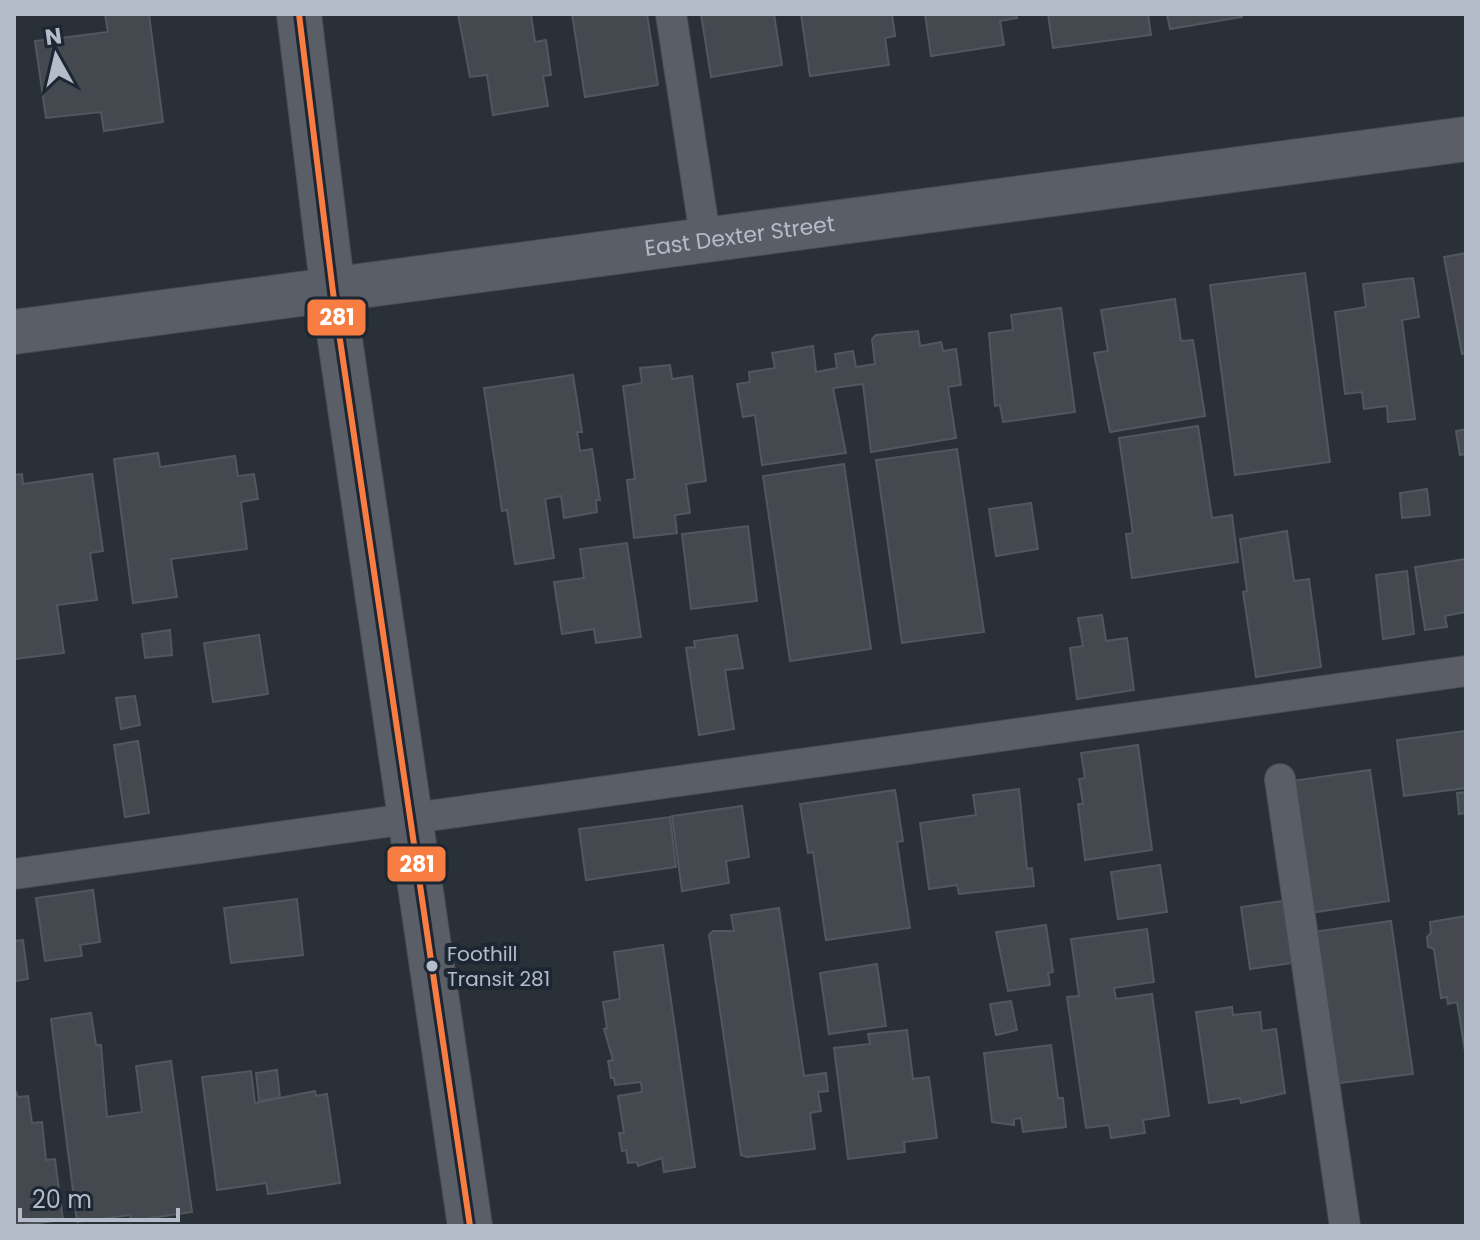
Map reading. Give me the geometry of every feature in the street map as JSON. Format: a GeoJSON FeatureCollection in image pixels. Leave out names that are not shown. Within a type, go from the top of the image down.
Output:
{"type":"FeatureCollection","features":[{"type":"Feature","properties":{"kind":"street"},"geometry":{"type":"LineString","coordinates":[[299,14],[333,292],[470,1226]]}},
{"type":"Feature","properties":{"kind":"street","name":"East Dexter Street"},"geometry":{"type":"LineString","coordinates":[[14,332],[1466,139]]}},
{"type":"Feature","properties":{"kind":"lane"},"geometry":{"type":"LineString","coordinates":[[671,14],[706,242]]}},
{"type":"Feature","properties":{"kind":"lane"},"geometry":{"type":"LineString","coordinates":[[14,874],[411,821],[1466,671]]}},
{"type":"Feature","properties":{"kind":"lane"},"geometry":{"type":"LineString","coordinates":[[1280,779],[1345,1226]]}},
{"type":"Feature","properties":{"kind":"building"},"geometry":{"type":"Polygon","coordinates":[[[105,14],[149,14],[163,122],[104,131],[101,112],[46,118],[35,41],[108,32],[105,14]]]}},
{"type":"Feature","properties":{"kind":"building"},"geometry":{"type":"Polygon","coordinates":[[[458,14],[531,14],[535,42],[546,40],[551,75],[543,76],[548,106],[493,115],[487,75],[470,77],[458,14]]]}},
{"type":"Feature","properties":{"kind":"building"},"geometry":{"type":"Polygon","coordinates":[[[572,14],[647,14],[658,85],[585,97],[572,14]]]}},
{"type":"Feature","properties":{"kind":"building"},"geometry":{"type":"Polygon","coordinates":[[[701,14],[774,14],[782,65],[711,77],[701,14]]]}},
{"type":"Feature","properties":{"kind":"building"},"geometry":{"type":"Polygon","coordinates":[[[801,14],[892,14],[895,36],[885,38],[889,65],[810,76],[801,14]]]}},
{"type":"Feature","properties":{"kind":"building"},"geometry":{"type":"Polygon","coordinates":[[[925,14],[1016,14],[1017,18],[1000,21],[1004,45],[931,56],[925,14]]]}},
{"type":"Feature","properties":{"kind":"building"},"geometry":{"type":"Polygon","coordinates":[[[1048,14],[1148,14],[1151,35],[1053,48],[1048,14]]]}},
{"type":"Feature","properties":{"kind":"building"},"geometry":{"type":"Polygon","coordinates":[[[1167,14],[1242,14],[1242,17],[1170,29],[1167,14]]]}},
{"type":"Feature","properties":{"kind":"building"},"geometry":{"type":"Polygon","coordinates":[[[1466,253],[1466,353],[1462,354],[1444,257],[1466,253]]]}},
{"type":"Feature","properties":{"kind":"building"},"geometry":{"type":"Polygon","coordinates":[[[1305,273],[1330,462],[1235,475],[1210,285],[1305,273]]]}},
{"type":"Feature","properties":{"kind":"building"},"geometry":{"type":"Polygon","coordinates":[[[1413,278],[1419,317],[1402,320],[1415,419],[1388,422],[1387,406],[1364,409],[1362,392],[1345,394],[1335,312],[1366,307],[1363,284],[1413,278]]]}},
{"type":"Feature","properties":{"kind":"building"},"geometry":{"type":"Polygon","coordinates":[[[1175,299],[1181,341],[1193,340],[1205,416],[1110,432],[1094,353],[1108,351],[1101,310],[1175,299]]]}},
{"type":"Feature","properties":{"kind":"building"},"geometry":{"type":"Polygon","coordinates":[[[1061,308],[1075,412],[1003,422],[1000,405],[995,406],[989,333],[1013,330],[1011,315],[1061,308]]]}},
{"type":"Feature","properties":{"kind":"building"},"geometry":{"type":"Polygon","coordinates":[[[918,331],[920,346],[941,342],[943,351],[956,349],[961,385],[948,387],[956,438],[871,452],[863,384],[833,388],[846,453],[762,465],[755,415],[743,417],[737,384],[750,382],[749,372],[775,368],[772,353],[813,346],[816,372],[837,368],[835,354],[853,351],[856,367],[875,364],[872,339],[876,335],[918,331]]]}},
{"type":"Feature","properties":{"kind":"building"},"geometry":{"type":"Polygon","coordinates":[[[670,365],[672,379],[692,376],[706,481],[686,484],[690,513],[675,515],[677,533],[634,538],[627,480],[635,479],[623,386],[642,383],[640,368],[670,365]]]}},
{"type":"Feature","properties":{"kind":"building"},"geometry":{"type":"Polygon","coordinates":[[[573,375],[582,432],[577,432],[580,451],[592,449],[600,500],[596,500],[597,512],[564,518],[561,496],[545,499],[554,558],[515,564],[507,510],[502,511],[484,388],[573,375]]]}},
{"type":"Feature","properties":{"kind":"building"},"geometry":{"type":"Polygon","coordinates":[[[1198,426],[1212,518],[1232,515],[1238,562],[1132,578],[1126,534],[1133,533],[1119,438],[1198,426]]]}},
{"type":"Feature","properties":{"kind":"building"},"geometry":{"type":"Polygon","coordinates":[[[1466,429],[1466,454],[1460,455],[1456,431],[1466,429]]]}},
{"type":"Feature","properties":{"kind":"building"},"geometry":{"type":"Polygon","coordinates":[[[957,449],[984,632],[902,643],[876,460],[957,449]]]}},
{"type":"Feature","properties":{"kind":"building"},"geometry":{"type":"Polygon","coordinates":[[[158,453],[160,467],[235,456],[238,476],[254,474],[258,499],[241,502],[247,549],[171,559],[177,597],[133,603],[114,459],[158,453]]]}},
{"type":"Feature","properties":{"kind":"building"},"geometry":{"type":"Polygon","coordinates":[[[844,464],[871,649],[790,661],[763,476],[844,464]]]}},
{"type":"Feature","properties":{"kind":"building"},"geometry":{"type":"Polygon","coordinates":[[[22,474],[23,484],[92,474],[103,551],[90,553],[97,600],[57,605],[64,653],[14,659],[14,475],[22,474]]]}},
{"type":"Feature","properties":{"kind":"building"},"geometry":{"type":"Polygon","coordinates":[[[1427,489],[1430,515],[1402,518],[1400,493],[1427,489]]]}},
{"type":"Feature","properties":{"kind":"building"},"geometry":{"type":"Polygon","coordinates":[[[1031,503],[1038,549],[996,556],[989,509],[1031,503]]]}},
{"type":"Feature","properties":{"kind":"building"},"geometry":{"type":"Polygon","coordinates":[[[748,526],[757,601],[691,609],[682,534],[748,526]]]}},
{"type":"Feature","properties":{"kind":"building"},"geometry":{"type":"Polygon","coordinates":[[[1287,531],[1294,581],[1309,579],[1321,667],[1256,677],[1243,592],[1247,591],[1240,539],[1287,531]]]}},
{"type":"Feature","properties":{"kind":"building"},"geometry":{"type":"Polygon","coordinates":[[[627,543],[641,637],[596,643],[594,629],[562,634],[554,582],[584,578],[580,549],[627,543]]]}},
{"type":"Feature","properties":{"kind":"building"},"geometry":{"type":"Polygon","coordinates":[[[1466,559],[1466,612],[1445,616],[1447,627],[1425,630],[1415,567],[1466,559]]]}},
{"type":"Feature","properties":{"kind":"building"},"geometry":{"type":"Polygon","coordinates":[[[1407,571],[1414,634],[1383,639],[1376,575],[1407,571]]]}},
{"type":"Feature","properties":{"kind":"building"},"geometry":{"type":"Polygon","coordinates":[[[1102,615],[1106,641],[1127,638],[1134,690],[1077,699],[1070,648],[1083,646],[1078,618],[1102,615]]]}},
{"type":"Feature","properties":{"kind":"building"},"geometry":{"type":"Polygon","coordinates":[[[170,630],[172,655],[145,658],[142,634],[170,630]]]}},
{"type":"Feature","properties":{"kind":"building"},"geometry":{"type":"Polygon","coordinates":[[[259,635],[268,694],[213,702],[204,643],[259,635]]]}},
{"type":"Feature","properties":{"kind":"building"},"geometry":{"type":"Polygon","coordinates":[[[737,635],[743,668],[725,670],[734,729],[699,735],[686,648],[695,647],[694,641],[737,635]]]}},
{"type":"Feature","properties":{"kind":"building"},"geometry":{"type":"Polygon","coordinates":[[[135,696],[140,725],[121,729],[116,698],[135,696]]]}},
{"type":"Feature","properties":{"kind":"building"},"geometry":{"type":"Polygon","coordinates":[[[1466,731],[1466,788],[1404,796],[1397,740],[1466,731]]]}},
{"type":"Feature","properties":{"kind":"building"},"geometry":{"type":"Polygon","coordinates":[[[138,741],[149,813],[125,817],[114,745],[138,741]]]}},
{"type":"Feature","properties":{"kind":"building"},"geometry":{"type":"Polygon","coordinates":[[[1138,745],[1152,850],[1085,860],[1078,804],[1083,804],[1079,779],[1085,778],[1081,753],[1138,745]]]}},
{"type":"Feature","properties":{"kind":"building"},"geometry":{"type":"Polygon","coordinates":[[[1370,770],[1389,901],[1310,913],[1291,781],[1370,770]]]}},
{"type":"Feature","properties":{"kind":"building"},"geometry":{"type":"Polygon","coordinates":[[[1019,789],[1027,869],[1032,868],[1034,886],[959,894],[957,885],[929,889],[920,823],[976,815],[973,795],[1019,789]]]}},
{"type":"Feature","properties":{"kind":"building"},"geometry":{"type":"Polygon","coordinates":[[[895,790],[903,841],[897,842],[910,928],[826,940],[813,852],[808,853],[800,804],[895,790]]]}},
{"type":"Feature","properties":{"kind":"building"},"geometry":{"type":"Polygon","coordinates":[[[1466,792],[1466,813],[1459,814],[1457,793],[1466,792]]]}},
{"type":"Feature","properties":{"kind":"building"},"geometry":{"type":"Polygon","coordinates":[[[742,806],[749,857],[726,861],[729,883],[682,891],[672,816],[742,806]]]}},
{"type":"Feature","properties":{"kind":"building"},"geometry":{"type":"Polygon","coordinates":[[[670,817],[676,867],[586,880],[579,829],[670,817]]]}},
{"type":"Feature","properties":{"kind":"building"},"geometry":{"type":"Polygon","coordinates":[[[1160,865],[1167,912],[1118,919],[1111,872],[1160,865]]]}},
{"type":"Feature","properties":{"kind":"building"},"geometry":{"type":"Polygon","coordinates":[[[93,890],[100,942],[80,945],[82,956],[45,961],[36,898],[93,890]]]}},
{"type":"Feature","properties":{"kind":"building"},"geometry":{"type":"Polygon","coordinates":[[[297,899],[303,955],[231,963],[224,908],[297,899]]]}},
{"type":"Feature","properties":{"kind":"building"},"geometry":{"type":"Polygon","coordinates":[[[1283,901],[1292,963],[1250,969],[1241,907],[1283,901]]]}},
{"type":"Feature","properties":{"kind":"building"},"geometry":{"type":"Polygon","coordinates":[[[779,908],[804,1076],[826,1073],[828,1091],[818,1092],[821,1111],[810,1113],[815,1149],[747,1157],[741,1155],[709,935],[713,931],[734,931],[731,915],[779,908]]]}},
{"type":"Feature","properties":{"kind":"building"},"geometry":{"type":"Polygon","coordinates":[[[1466,916],[1466,1057],[1457,1002],[1448,1004],[1447,997],[1441,998],[1434,949],[1428,947],[1427,937],[1431,933],[1430,922],[1466,916]]]}},
{"type":"Feature","properties":{"kind":"building"},"geometry":{"type":"Polygon","coordinates":[[[1391,921],[1413,1074],[1333,1084],[1312,932],[1391,921]]]}},
{"type":"Feature","properties":{"kind":"building"},"geometry":{"type":"Polygon","coordinates":[[[1046,925],[1053,972],[1048,973],[1050,985],[1008,991],[996,932],[1046,925]]]}},
{"type":"Feature","properties":{"kind":"building"},"geometry":{"type":"Polygon","coordinates":[[[1147,929],[1154,982],[1114,988],[1116,999],[1152,994],[1169,1116],[1143,1120],[1145,1133],[1111,1138],[1109,1125],[1086,1128],[1067,997],[1079,996],[1071,939],[1147,929]]]}},
{"type":"Feature","properties":{"kind":"building"},"geometry":{"type":"Polygon","coordinates":[[[23,940],[28,979],[15,981],[14,990],[14,941],[23,940]]]}},
{"type":"Feature","properties":{"kind":"building"},"geometry":{"type":"Polygon","coordinates":[[[663,945],[695,1167],[664,1172],[662,1158],[638,1166],[637,1162],[628,1163],[626,1150],[622,1151],[619,1133],[624,1133],[618,1096],[642,1092],[641,1082],[615,1085],[614,1078],[611,1078],[608,1061],[613,1060],[604,1029],[607,1028],[603,1002],[620,999],[614,952],[663,945]]]}},
{"type":"Feature","properties":{"kind":"building"},"geometry":{"type":"Polygon","coordinates":[[[877,964],[886,1026],[829,1034],[820,973],[877,964]]]}},
{"type":"Feature","properties":{"kind":"building"},"geometry":{"type":"Polygon","coordinates":[[[1011,1001],[1017,1030],[996,1035],[990,1004],[1011,1001]]]}},
{"type":"Feature","properties":{"kind":"building"},"geometry":{"type":"Polygon","coordinates":[[[1232,1007],[1233,1015],[1260,1012],[1262,1031],[1276,1029],[1285,1093],[1241,1103],[1240,1098],[1209,1103],[1196,1012],[1232,1007]]]}},
{"type":"Feature","properties":{"kind":"building"},"geometry":{"type":"Polygon","coordinates":[[[91,1013],[96,1045],[101,1045],[107,1117],[142,1112],[136,1066],[171,1061],[192,1212],[131,1221],[130,1215],[77,1222],[51,1019],[91,1013]]]}},
{"type":"Feature","properties":{"kind":"building"},"geometry":{"type":"Polygon","coordinates":[[[907,1030],[913,1079],[929,1077],[937,1138],[904,1142],[905,1152],[848,1159],[834,1048],[870,1044],[868,1034],[907,1030]]]}},
{"type":"Feature","properties":{"kind":"building"},"geometry":{"type":"Polygon","coordinates":[[[1051,1045],[1058,1098],[1063,1098],[1066,1127],[1023,1132],[1021,1118],[1014,1119],[1014,1125],[992,1122],[984,1053],[1051,1045]]]}},
{"type":"Feature","properties":{"kind":"building"},"geometry":{"type":"Polygon","coordinates":[[[277,1070],[280,1098],[259,1101],[256,1073],[277,1070]]]}},
{"type":"Feature","properties":{"kind":"building"},"geometry":{"type":"Polygon","coordinates":[[[251,1071],[255,1103],[315,1091],[316,1096],[327,1094],[340,1183],[268,1194],[266,1183],[217,1190],[202,1077],[251,1071]]]}},
{"type":"Feature","properties":{"kind":"building"},"geometry":{"type":"Polygon","coordinates":[[[14,1088],[18,1097],[28,1096],[32,1123],[42,1122],[46,1160],[55,1159],[63,1220],[14,1226],[14,1088]]]}},
{"type":"Feature","properties":{"kind":"transit line","name":"281"},"geometry":{"type":"LineString","coordinates":[[299,14],[333,292],[470,1226]]}},
{"type":"Feature","properties":{"kind":"place","name":"Foothill Transit 281"},"geometry":{"type":"Point","coordinates":[432,966]}}]}
